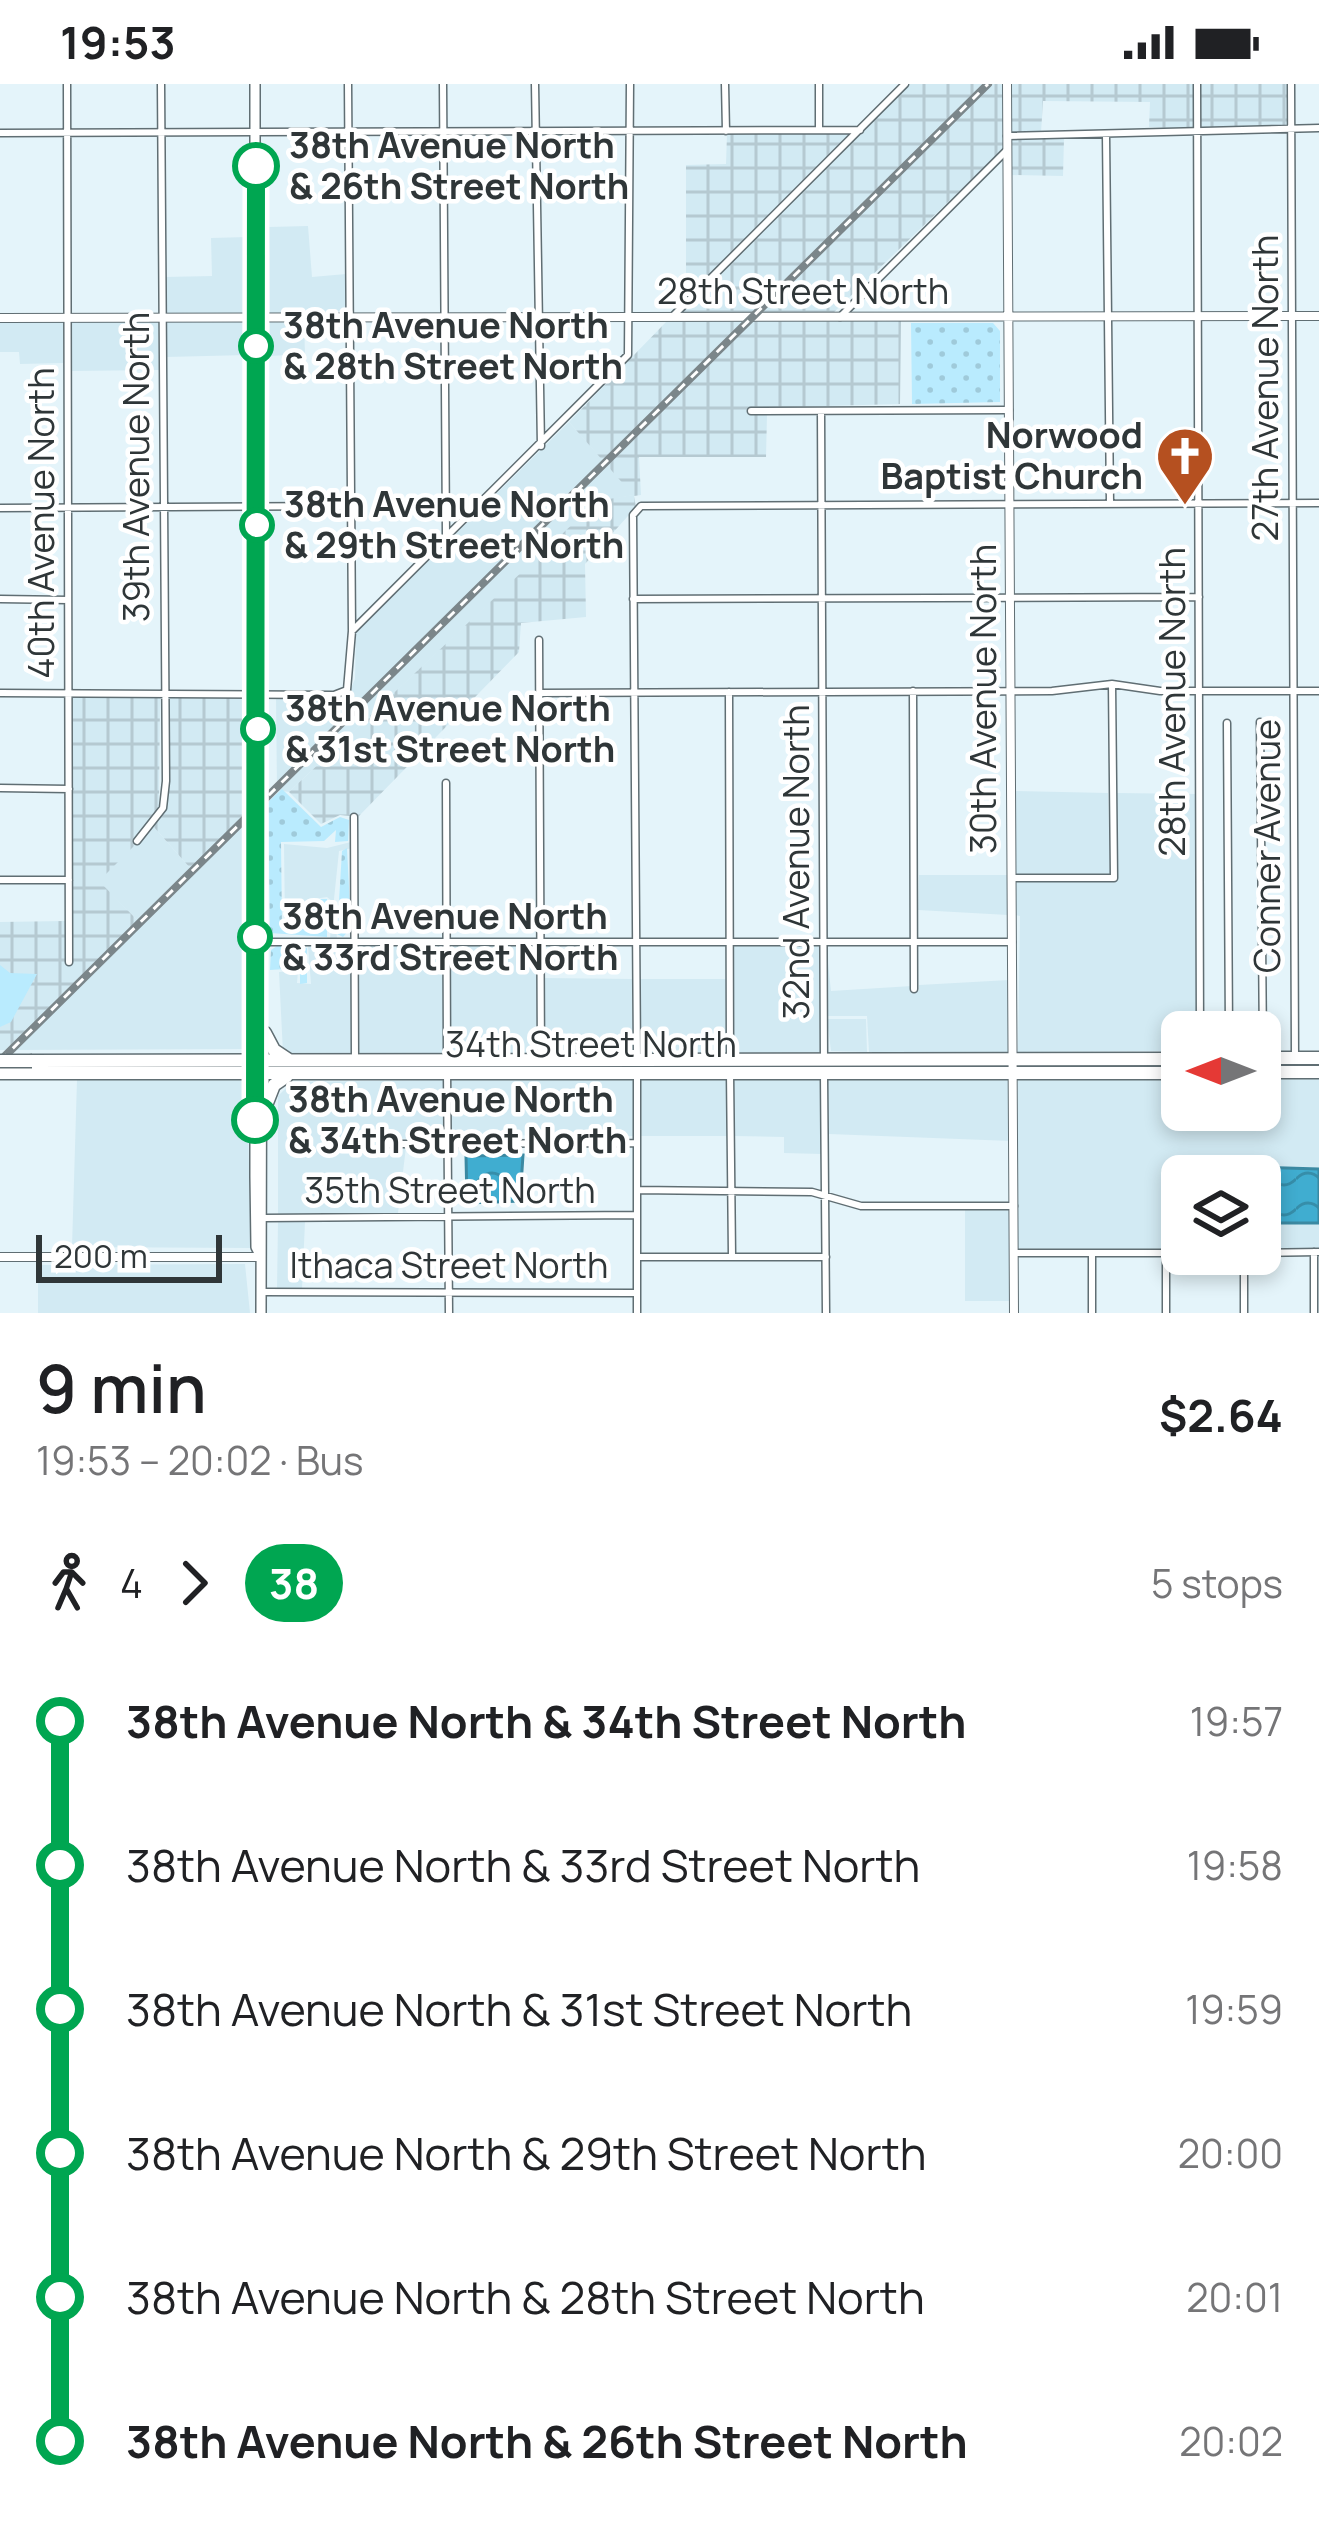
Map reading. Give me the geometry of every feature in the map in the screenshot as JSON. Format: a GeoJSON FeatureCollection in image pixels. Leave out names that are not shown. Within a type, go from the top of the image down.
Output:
{"type":"FeatureCollection","features":[{"type":"Feature","properties":{"kind":"highway"},"geometry":{"type":"LineString","coordinates":[[265,1033],[289,1068],[274,1085],[265,1108]]}},
{"type":"Feature","properties":{"kind":"highway"},"geometry":{"type":"LineString","coordinates":[[1281,1068],[1319,1058]]}},
{"type":"Feature","properties":{"kind":"highway","name":"34th Street North"},"geometry":{"type":"LineString","coordinates":[[355,1068],[392,1060],[447,1068]]}},
{"type":"Feature","properties":{"kind":"highway","name":"34th Street North"},"geometry":{"type":"LineString","coordinates":[[1014,1066],[1161,1060]]}},
{"type":"Feature","properties":{"kind":"highway"},"geometry":{"type":"LineString","coordinates":[[1281,1060],[1319,1072]]}},
{"type":"Feature","properties":{"kind":"highway","name":"34th Street North"},"geometry":{"type":"LineString","coordinates":[[0,1061],[31,1067],[1014,1066],[1161,1071]]}},
{"type":"Feature","properties":{"kind":"highway","name":"34th Street North"},"geometry":{"type":"LineString","coordinates":[[0,1073],[31,1067]]}},
{"type":"Feature","properties":{"kind":"main road"},"geometry":{"type":"LineString","coordinates":[[255,84],[260,942],[256,1247],[261,1257]]}},
{"type":"Feature","properties":{"kind":"main road"},"geometry":{"type":"LineString","coordinates":[[260,942],[265,1033],[260,1068],[265,1108],[261,1313]]}},
{"type":"Feature","properties":{"kind":"street","name":"40th Avenue North"},"geometry":{"type":"LineString","coordinates":[[67,84],[69,962]]}},
{"type":"Feature","properties":{"kind":"street","name":"39th Avenue North"},"geometry":{"type":"LineString","coordinates":[[137,841],[163,808],[160,84]]}},
{"type":"Feature","properties":{"kind":"street"},"geometry":{"type":"LineString","coordinates":[[0,693],[334,695],[347,690],[352,631],[348,84]]}},
{"type":"Feature","properties":{"kind":"street"},"geometry":{"type":"LineString","coordinates":[[442,84],[446,537]]}},
{"type":"Feature","properties":{"kind":"street"},"geometry":{"type":"LineString","coordinates":[[535,84],[541,446]]}},
{"type":"Feature","properties":{"kind":"street"},"geometry":{"type":"LineString","coordinates":[[352,631],[622,364],[632,345],[630,84]]}},
{"type":"Feature","properties":{"kind":"street"},"geometry":{"type":"LineString","coordinates":[[725,84],[726,131]]}},
{"type":"Feature","properties":{"kind":"street"},"geometry":{"type":"LineString","coordinates":[[819,84],[820,130]]}},
{"type":"Feature","properties":{"kind":"street"},"geometry":{"type":"LineString","coordinates":[[670,319],[905,84]]}},
{"type":"Feature","properties":{"kind":"street","name":"30th Avenue North"},"geometry":{"type":"LineString","coordinates":[[1007,84],[1014,1313]]}},
{"type":"Feature","properties":{"kind":"street","name":"28th Avenue North"},"geometry":{"type":"LineString","coordinates":[[1197,84],[1200,1011]]}},
{"type":"Feature","properties":{"kind":"street","name":"27th Avenue North"},"geometry":{"type":"LineString","coordinates":[[1291,84],[1294,691]]}},
{"type":"Feature","properties":{"kind":"street"},"geometry":{"type":"LineString","coordinates":[[1007,136],[1319,128]]}},
{"type":"Feature","properties":{"kind":"street"},"geometry":{"type":"LineString","coordinates":[[0,133],[860,130]]}},
{"type":"Feature","properties":{"kind":"street"},"geometry":{"type":"LineString","coordinates":[[1106,134],[1110,503]]}},
{"type":"Feature","properties":{"kind":"street"},"geometry":{"type":"LineString","coordinates":[[838,318],[1007,150]]}},
{"type":"Feature","properties":{"kind":"street","name":"28th Street North"},"geometry":{"type":"LineString","coordinates":[[0,318],[1319,316]]}},
{"type":"Feature","properties":{"kind":"street"},"geometry":{"type":"LineString","coordinates":[[752,411],[1009,410]]}},
{"type":"Feature","properties":{"kind":"street","name":"32nd Avenue North"},"geometry":{"type":"LineString","coordinates":[[821,411],[826,1313]]}},
{"type":"Feature","properties":{"kind":"street"},"geometry":{"type":"LineString","coordinates":[[637,1313],[633,514],[641,506],[1319,503]]}},
{"type":"Feature","properties":{"kind":"street"},"geometry":{"type":"LineString","coordinates":[[0,508],[349,506]]}},
{"type":"Feature","properties":{"kind":"street"},"geometry":{"type":"LineString","coordinates":[[633,599],[1199,597]]}},
{"type":"Feature","properties":{"kind":"street"},"geometry":{"type":"LineString","coordinates":[[0,599],[68,600]]}},
{"type":"Feature","properties":{"kind":"street"},"geometry":{"type":"LineString","coordinates":[[539,640],[541,1067]]}},
{"type":"Feature","properties":{"kind":"street"},"geometry":{"type":"LineString","coordinates":[[539,693],[1010,691],[1112,684],[1200,691],[1319,691]]}},
{"type":"Feature","properties":{"kind":"street"},"geometry":{"type":"LineString","coordinates":[[1011,878],[1114,878],[1112,684]]}},
{"type":"Feature","properties":{"kind":"street","name":"Conner Avenue"},"geometry":{"type":"LineString","coordinates":[[1294,691],[1294,1065]]}},
{"type":"Feature","properties":{"kind":"street"},"geometry":{"type":"LineString","coordinates":[[729,692],[732,1256]]}},
{"type":"Feature","properties":{"kind":"street"},"geometry":{"type":"LineString","coordinates":[[913,692],[914,989]]}},
{"type":"Feature","properties":{"kind":"street"},"geometry":{"type":"LineString","coordinates":[[1260,722],[1262,1011]]}},
{"type":"Feature","properties":{"kind":"street"},"geometry":{"type":"LineString","coordinates":[[1227,723],[1229,1011]]}},
{"type":"Feature","properties":{"kind":"street"},"geometry":{"type":"LineString","coordinates":[[446,783],[448,1313]]}},
{"type":"Feature","properties":{"kind":"street"},"geometry":{"type":"LineString","coordinates":[[0,788],[69,789]]}},
{"type":"Feature","properties":{"kind":"street"},"geometry":{"type":"LineString","coordinates":[[354,817],[355,1068]]}},
{"type":"Feature","properties":{"kind":"street"},"geometry":{"type":"LineString","coordinates":[[0,880],[69,880]]}},
{"type":"Feature","properties":{"kind":"street"},"geometry":{"type":"LineString","coordinates":[[260,942],[1012,942]]}},
{"type":"Feature","properties":{"kind":"street"},"geometry":{"type":"LineString","coordinates":[[382,1144],[637,1143]]}},
{"type":"Feature","properties":{"kind":"street"},"geometry":{"type":"LineString","coordinates":[[637,1190],[826,1197],[861,1206],[1014,1206]]}},
{"type":"Feature","properties":{"kind":"street","name":"35th Street North"},"geometry":{"type":"LineString","coordinates":[[264,1218],[637,1216]]}},
{"type":"Feature","properties":{"kind":"street"},"geometry":{"type":"LineString","coordinates":[[1281,1252],[1316,1252],[1314,1313]]}},
{"type":"Feature","properties":{"kind":"street"},"geometry":{"type":"LineString","coordinates":[[1015,1253],[1161,1253]]}},
{"type":"Feature","properties":{"kind":"street"},"geometry":{"type":"LineString","coordinates":[[1092,1253],[1092,1313]]}},
{"type":"Feature","properties":{"kind":"street"},"geometry":{"type":"LineString","coordinates":[[0,1257],[261,1257]]}},
{"type":"Feature","properties":{"kind":"street"},"geometry":{"type":"LineString","coordinates":[[637,1257],[826,1257]]}},
{"type":"Feature","properties":{"kind":"street"},"geometry":{"type":"LineString","coordinates":[[1166,1275],[1166,1313]]}},
{"type":"Feature","properties":{"kind":"street"},"geometry":{"type":"LineString","coordinates":[[1244,1275],[1244,1313]]}},
{"type":"Feature","properties":{"kind":"street","name":"Ithaca Street North"},"geometry":{"type":"LineString","coordinates":[[262,1292],[637,1292]]}},
{"type":"Feature","properties":{"kind":"shaded area"},"geometry":{"type":"Polygon","coordinates":[[[910,84],[1003,84],[1003,149],[831,315],[678,316],[910,84]]]}},
{"type":"Feature","properties":{"kind":"shaded area"},"geometry":{"type":"Polygon","coordinates":[[[1010,84],[1193,84],[1193,129],[1149,127],[1150,102],[1043,101],[1041,133],[1011,133],[1010,84]]]}},
{"type":"Feature","properties":{"kind":"shaded area"},"geometry":{"type":"Polygon","coordinates":[[[1200,84],[1287,84],[1287,125],[1200,129],[1200,84]]]}},
{"type":"Feature","properties":{"kind":"shaded area"},"geometry":{"type":"Polygon","coordinates":[[[851,133],[686,298],[686,165],[726,164],[727,134],[851,133]]]}},
{"type":"Feature","properties":{"kind":"shaded area"},"geometry":{"type":"Polygon","coordinates":[[[1011,139],[1064,139],[1063,176],[1011,175],[1011,139]]]}},
{"type":"Feature","properties":{"kind":"shaded area"},"geometry":{"type":"Polygon","coordinates":[[[308,226],[312,277],[346,274],[347,317],[270,316],[269,227],[308,226]]]}},
{"type":"Feature","properties":{"kind":"shaded area"},"geometry":{"type":"Polygon","coordinates":[[[247,237],[247,315],[166,315],[165,277],[212,276],[211,238],[247,237]]]}},
{"type":"Feature","properties":{"kind":"shaded area"},"geometry":{"type":"Polygon","coordinates":[[[0,321],[63,321],[63,363],[20,364],[19,352],[0,352],[0,321]]]}},
{"type":"Feature","properties":{"kind":"shaded area"},"geometry":{"type":"Polygon","coordinates":[[[71,321],[158,322],[159,370],[71,371],[71,321]]]}},
{"type":"Feature","properties":{"kind":"shaded area"},"geometry":{"type":"Polygon","coordinates":[[[901,321],[900,404],[749,408],[748,414],[767,415],[766,457],[639,457],[641,495],[634,496],[636,507],[585,564],[586,617],[521,623],[519,652],[358,817],[340,815],[321,824],[289,792],[597,501],[633,495],[569,422],[666,322],[901,321]]]}},
{"type":"Feature","properties":{"kind":"shaded area"},"geometry":{"type":"Polygon","coordinates":[[[166,322],[247,322],[247,355],[166,357],[166,322]]]}},
{"type":"Feature","properties":{"kind":"shaded area"},"geometry":{"type":"Polygon","coordinates":[[[270,322],[304,323],[305,354],[270,356],[270,322]]]}},
{"type":"Feature","properties":{"kind":"shaded area"},"geometry":{"type":"Polygon","coordinates":[[[911,323],[993,323],[1000,331],[1000,402],[912,404],[911,323]]]}},
{"type":"Feature","properties":{"kind":"shaded area"},"geometry":{"type":"Polygon","coordinates":[[[569,422],[634,495],[597,502],[289,792],[277,790],[276,697],[349,693],[355,679],[356,632],[569,422]]]}},
{"type":"Feature","properties":{"kind":"shaded area"},"geometry":{"type":"Polygon","coordinates":[[[72,696],[160,698],[159,807],[136,844],[99,881],[140,923],[7,1050],[0,1050],[0,922],[65,921],[66,964],[73,965],[72,696]]]}},
{"type":"Feature","properties":{"kind":"shaded area"},"geometry":{"type":"Polygon","coordinates":[[[248,697],[244,815],[191,869],[153,826],[166,808],[170,781],[168,698],[248,697]]]}},
{"type":"Feature","properties":{"kind":"shaded area"},"geometry":{"type":"Polygon","coordinates":[[[282,789],[321,827],[340,817],[349,820],[348,841],[335,842],[336,830],[324,841],[281,842],[282,926],[317,927],[317,899],[327,899],[327,937],[270,933],[268,802],[282,789]]]}},
{"type":"Feature","properties":{"kind":"shaded area"},"geometry":{"type":"Polygon","coordinates":[[[1014,791],[1108,793],[1110,875],[1015,875],[1014,791]]]}},
{"type":"Feature","properties":{"kind":"shaded area"},"geometry":{"type":"Polygon","coordinates":[[[1116,793],[1196,794],[1196,1011],[1161,1011],[1161,1051],[1018,1052],[1020,916],[1015,915],[1015,881],[1117,881],[1116,793]]]}},
{"type":"Feature","properties":{"kind":"shaded area"},"geometry":{"type":"Polygon","coordinates":[[[244,815],[247,1049],[7,1050],[140,923],[98,881],[153,826],[191,869],[244,815]]]}},
{"type":"Feature","properties":{"kind":"shaded area"},"geometry":{"type":"Polygon","coordinates":[[[351,842],[352,848],[339,851],[334,899],[337,939],[330,939],[333,902],[327,897],[314,899],[314,924],[285,924],[284,844],[327,848],[351,842]]]}},
{"type":"Feature","properties":{"kind":"shaded area"},"geometry":{"type":"Polygon","coordinates":[[[347,848],[351,928],[343,937],[337,934],[342,851],[347,848]]]}},
{"type":"Feature","properties":{"kind":"shaded area"},"geometry":{"type":"Polygon","coordinates":[[[919,875],[1008,875],[1008,915],[918,910],[919,875]]]}},
{"type":"Feature","properties":{"kind":"shaded area"},"geometry":{"type":"Polygon","coordinates":[[[308,945],[352,945],[351,1054],[283,1053],[279,972],[298,971],[297,983],[311,984],[308,945]]]}},
{"type":"Feature","properties":{"kind":"shaded area"},"geometry":{"type":"Polygon","coordinates":[[[359,945],[443,945],[444,1054],[358,1054],[359,945]]]}},
{"type":"Feature","properties":{"kind":"shaded area"},"geometry":{"type":"Polygon","coordinates":[[[450,945],[537,945],[537,1053],[451,1054],[450,945]]]}},
{"type":"Feature","properties":{"kind":"shaded area"},"geometry":{"type":"Polygon","coordinates":[[[733,945],[819,945],[821,1052],[734,1053],[733,945]]]}},
{"type":"Feature","properties":{"kind":"shaded area"},"geometry":{"type":"Polygon","coordinates":[[[826,945],[831,991],[912,986],[919,991],[919,985],[1009,980],[1011,1052],[869,1052],[867,1016],[827,1016],[826,945]]]}},
{"type":"Feature","properties":{"kind":"shaded area"},"geometry":{"type":"Polygon","coordinates":[[[277,946],[307,948],[307,983],[300,984],[300,968],[270,970],[271,950],[277,946]]]}},
{"type":"Feature","properties":{"kind":"shaded area"},"geometry":{"type":"Polygon","coordinates":[[[0,965],[10,973],[37,974],[11,1022],[0,1027],[0,965]]]}},
{"type":"Feature","properties":{"kind":"shaded area"},"geometry":{"type":"Polygon","coordinates":[[[544,978],[632,979],[633,1053],[544,1053],[544,978]]]}},
{"type":"Feature","properties":{"kind":"shaded area"},"geometry":{"type":"Polygon","coordinates":[[[639,979],[726,979],[727,1053],[641,1053],[639,979]]]}},
{"type":"Feature","properties":{"kind":"shaded area"},"geometry":{"type":"Polygon","coordinates":[[[827,1019],[866,1019],[867,1052],[831,1051],[827,1019]]]}},
{"type":"Feature","properties":{"kind":"shaded area"},"geometry":{"type":"Polygon","coordinates":[[[1281,1075],[1319,1075],[1319,1169],[1281,1168],[1281,1155],[1161,1155],[1161,1249],[1018,1249],[1018,1076],[1161,1076],[1161,1131],[1281,1131],[1281,1075]]]}},
{"type":"Feature","properties":{"kind":"shaded area"},"geometry":{"type":"Polygon","coordinates":[[[821,1076],[822,1154],[784,1153],[784,1137],[734,1136],[734,1077],[821,1076]]]}},
{"type":"Feature","properties":{"kind":"shaded area"},"geometry":{"type":"Polygon","coordinates":[[[828,1076],[1011,1076],[1011,1141],[829,1134],[828,1076]]]}},
{"type":"Feature","properties":{"kind":"shaded area"},"geometry":{"type":"Polygon","coordinates":[[[640,1077],[727,1077],[727,1136],[640,1136],[640,1077]]]}},
{"type":"Feature","properties":{"kind":"shaded area"},"geometry":{"type":"Polygon","coordinates":[[[633,1078],[633,1136],[451,1135],[451,1080],[633,1078]]]}},
{"type":"Feature","properties":{"kind":"shaded area"},"geometry":{"type":"Polygon","coordinates":[[[77,1080],[247,1080],[251,1248],[72,1247],[77,1080]]]}},
{"type":"Feature","properties":{"kind":"shaded area"},"geometry":{"type":"Polygon","coordinates":[[[444,1080],[443,1135],[379,1141],[379,1147],[406,1147],[398,1213],[278,1215],[278,1096],[292,1082],[444,1080]]]}},
{"type":"Feature","properties":{"kind":"shaded area"},"geometry":{"type":"Polygon","coordinates":[[[965,1209],[1011,1209],[1011,1301],[965,1301],[965,1209]]]}},
{"type":"Feature","properties":{"kind":"shaded area"},"geometry":{"type":"Polygon","coordinates":[[[278,1222],[305,1222],[302,1289],[277,1289],[278,1222]]]}},
{"type":"Feature","properties":{"kind":"shaded area"},"geometry":{"type":"Polygon","coordinates":[[[1281,1223],[1319,1223],[1319,1249],[1281,1249],[1281,1223]]]}},
{"type":"Feature","properties":{"kind":"shaded area"},"geometry":{"type":"Polygon","coordinates":[[[245,1264],[250,1313],[38,1313],[38,1265],[245,1264]]]}},
{"type":"Feature","properties":{"kind":"water"},"geometry":{"type":"Polygon","coordinates":[[[523,1155],[520,1201],[467,1203],[466,1156],[523,1155]]]}},
{"type":"Feature","properties":{"kind":"water"},"geometry":{"type":"Polygon","coordinates":[[[1281,1168],[1319,1169],[1319,1223],[1281,1223],[1281,1168]]]}},
{"type":"Feature","properties":{"kind":"railway"},"geometry":{"type":"LineString","coordinates":[[0,1061],[988,84]]}},
{"type":"Feature","properties":{"kind":"bus line","name":"38"},"geometry":{"type":"LineString","coordinates":[[255,1120],[259,831],[256,166]]}},
{"type":"Feature","properties":{"kind":"place","name":"38th Avenue North & 26th Street North"},"geometry":{"type":"Point","coordinates":[256,166]}},
{"type":"Feature","properties":{"kind":"place","name":"38th Avenue North & 28th Street North"},"geometry":{"type":"Point","coordinates":[256,346]}},
{"type":"Feature","properties":{"kind":"place","name":"Norwood Baptist Church"},"geometry":{"type":"Point","coordinates":[1185,507]}},
{"type":"Feature","properties":{"kind":"place","name":"38th Avenue North & 29th Street North"},"geometry":{"type":"Point","coordinates":[257,525]}},
{"type":"Feature","properties":{"kind":"place","name":"38th Avenue North & 31st Street North"},"geometry":{"type":"Point","coordinates":[258,729]}},
{"type":"Feature","properties":{"kind":"place","name":"38th Avenue North & 33rd Street North"},"geometry":{"type":"Point","coordinates":[255,937]}},
{"type":"Feature","properties":{"kind":"place","name":"38th Avenue North & 34th Street North"},"geometry":{"type":"Point","coordinates":[255,1120]}}]}
